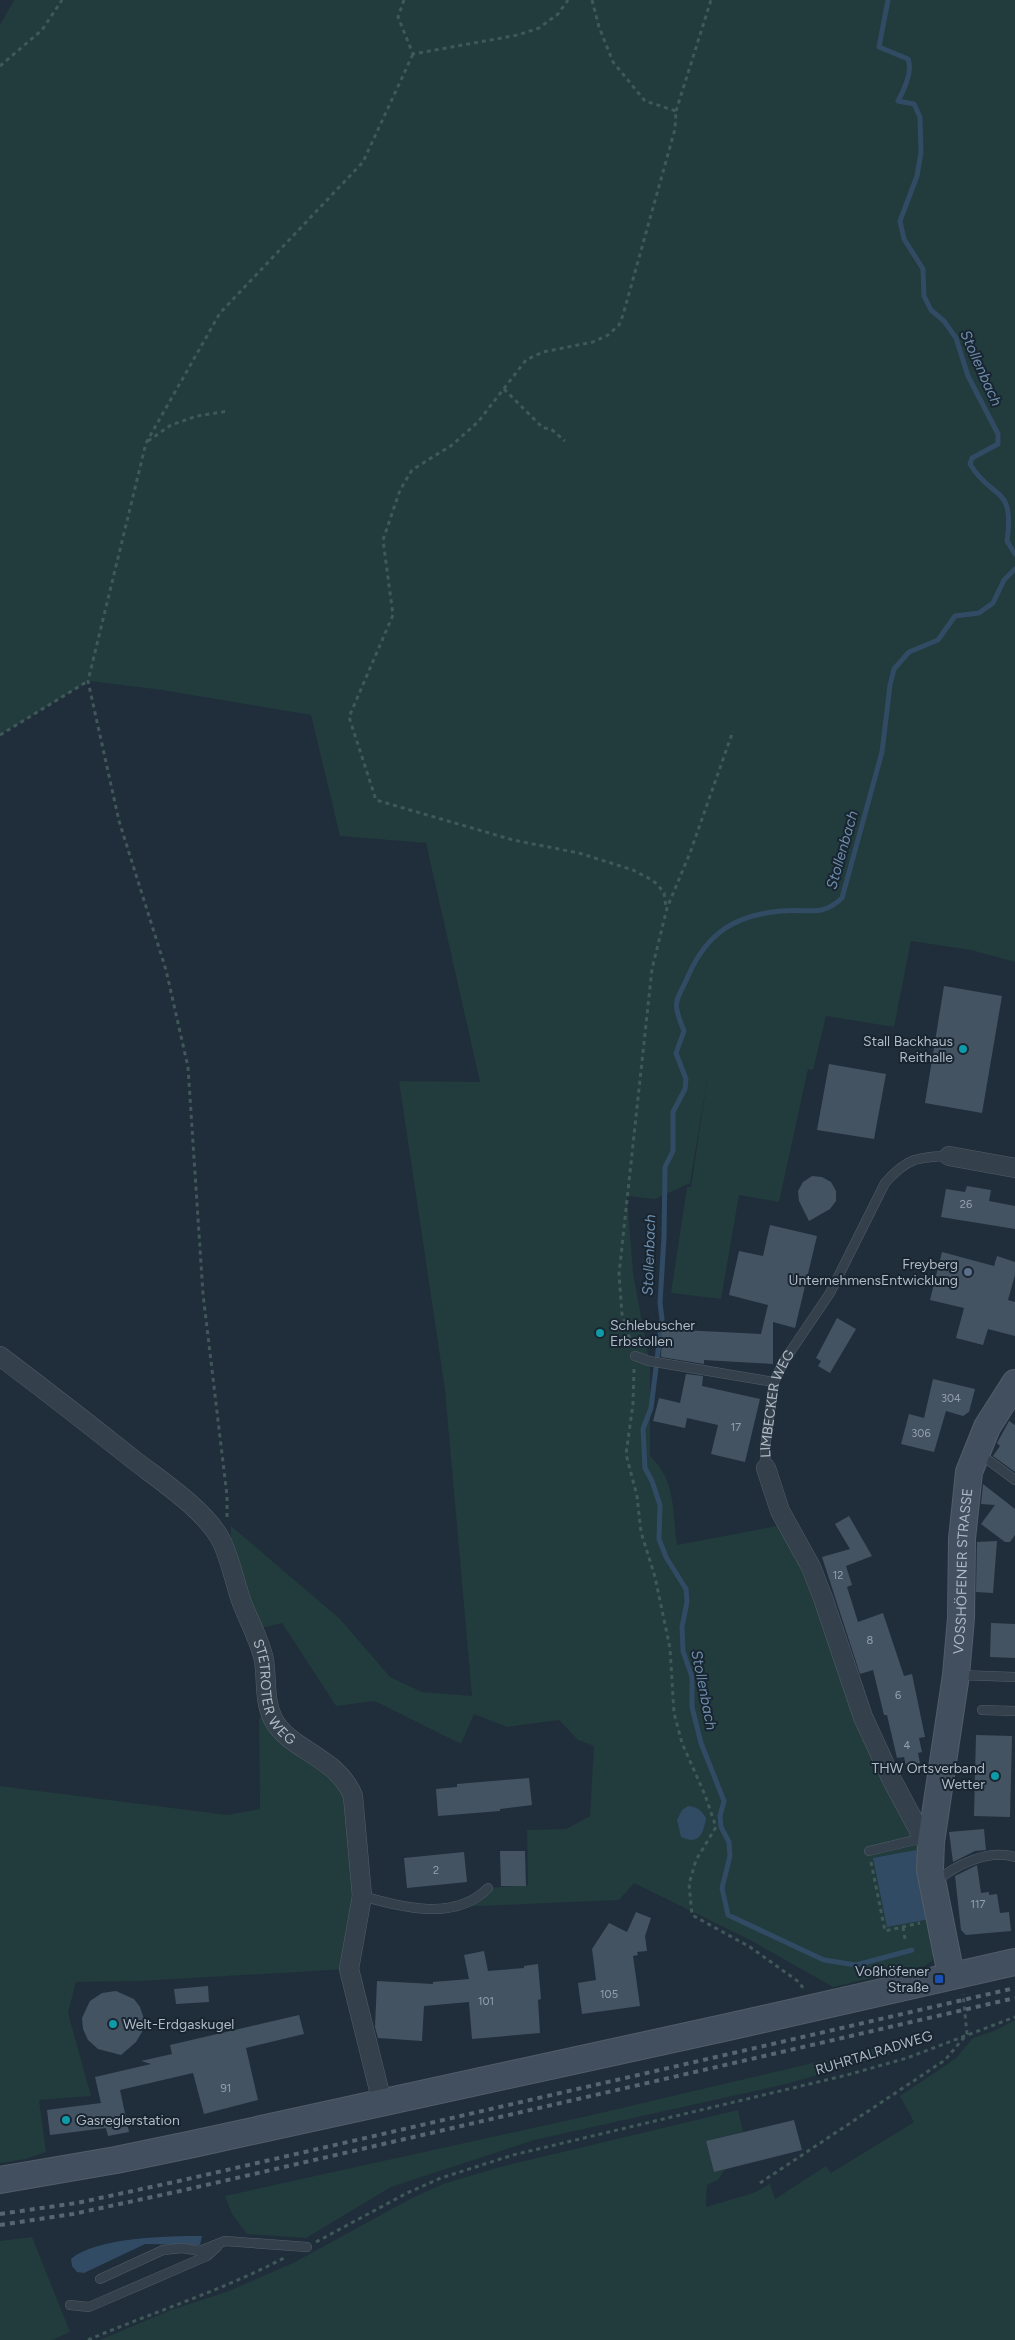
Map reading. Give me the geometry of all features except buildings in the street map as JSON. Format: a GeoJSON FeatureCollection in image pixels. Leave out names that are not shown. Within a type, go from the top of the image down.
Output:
{"type":"FeatureCollection","features":[{"type":"Feature","properties":{"kind":"main road","name":"VOSSHÖFENER STRASSE"},"geometry":{"type":"LineString","coordinates":[[954,1976],[949,1965],[930,1870],[927,1840],[956,1675],[961,1618],[962,1539],[969,1472],[987,1427],[1013,1391]]}},
{"type":"Feature","properties":{"kind":"main road"},"geometry":{"type":"LineString","coordinates":[[0,2180],[116,2160],[719,2029],[1015,1962]]}},
{"type":"Feature","properties":{"kind":"street","name":"LIMBECKER WEG"},"geometry":{"type":"LineString","coordinates":[[949,1156],[1015,1168]]}},
{"type":"Feature","properties":{"kind":"street","name":"STETROTER WEG"},"geometry":{"type":"LineString","coordinates":[[0,1356],[162,1482],[202,1516],[221,1540],[263,1659],[268,1708],[275,1722],[285,1734],[336,1770],[348,1783],[353,1796],[362,1896],[349,1969],[382,2102]]}},
{"type":"Feature","properties":{"kind":"street","name":"LIMBECKER WEG"},"geometry":{"type":"LineString","coordinates":[[766,1468],[780,1511],[811,1567],[863,1717],[892,1780],[927,1840]]}},
{"type":"Feature","properties":{"kind":"lane","name":"LIMBECKER WEG"},"geometry":{"type":"LineString","coordinates":[[766,1468],[765,1448],[774,1382],[784,1361],[830,1293],[885,1182],[898,1167],[913,1159],[949,1156]]}},
{"type":"Feature","properties":{"kind":"lane"},"geometry":{"type":"LineString","coordinates":[[635,1356],[649,1361],[774,1382]]}},
{"type":"Feature","properties":{"kind":"lane"},"geometry":{"type":"LineString","coordinates":[[976,1451],[1015,1480]]}},
{"type":"Feature","properties":{"kind":"lane"},"geometry":{"type":"LineString","coordinates":[[956,1675],[1015,1677]]}},
{"type":"Feature","properties":{"kind":"lane"},"geometry":{"type":"LineString","coordinates":[[982,1710],[1015,1711]]}},
{"type":"Feature","properties":{"kind":"lane"},"geometry":{"type":"LineString","coordinates":[[869,1851],[927,1840]]}},
{"type":"Feature","properties":{"kind":"lane"},"geometry":{"type":"LineString","coordinates":[[933,1884],[961,1863],[994,1856],[1015,1857]]}},
{"type":"Feature","properties":{"kind":"lane"},"geometry":{"type":"LineString","coordinates":[[362,1896],[404,1908],[436,1909],[455,1907],[478,1898],[488,1888]]}},
{"type":"Feature","properties":{"kind":"lane"},"geometry":{"type":"LineString","coordinates":[[100,2279],[164,2250],[182,2248],[200,2251],[226,2241],[307,2247]]}},
{"type":"Feature","properties":{"kind":"lane"},"geometry":{"type":"LineString","coordinates":[[70,2305],[89,2307],[207,2256],[226,2241]]}},
{"type":"Feature","properties":{"kind":"path"},"geometry":{"type":"LineString","coordinates":[[0,66],[42,30],[62,0]]}},
{"type":"Feature","properties":{"kind":"path"},"geometry":{"type":"LineString","coordinates":[[221,1540],[228,1514],[227,1496],[203,1294],[188,1067],[166,970],[119,821],[88,681],[146,443],[220,313],[363,162],[413,54],[398,17],[404,0]]}},
{"type":"Feature","properties":{"kind":"path"},"geometry":{"type":"LineString","coordinates":[[413,54],[518,35],[539,28],[558,14],[568,0]]}},
{"type":"Feature","properties":{"kind":"path"},"geometry":{"type":"LineString","coordinates":[[592,0],[599,27],[613,62],[645,101],[676,111]]}},
{"type":"Feature","properties":{"kind":"path"},"geometry":{"type":"LineString","coordinates":[[666,908],[664,893],[658,885],[633,870],[579,853],[513,840],[376,800],[349,717],[393,615],[383,540],[400,490],[412,470],[452,445],[478,422],[526,360],[543,352],[593,342],[608,335],[619,325],[675,129],[676,111],[711,0]]}},
{"type":"Feature","properties":{"kind":"path"},"geometry":{"type":"LineString","coordinates":[[504,389],[543,428],[551,429],[565,441]]}},
{"type":"Feature","properties":{"kind":"path"},"geometry":{"type":"LineString","coordinates":[[146,443],[171,425],[197,416],[229,411]]}},
{"type":"Feature","properties":{"kind":"path"},"geometry":{"type":"LineString","coordinates":[[0,735],[88,681]]}},
{"type":"Feature","properties":{"kind":"path"},"geometry":{"type":"LineString","coordinates":[[733,731],[690,853],[666,908],[652,969],[619,1274],[622,1314],[635,1356],[633,1404],[626,1454],[637,1496],[641,1532],[655,1577],[670,1648],[674,1713],[682,1743],[716,1827],[696,1860],[689,1884],[692,1915],[750,1947],[799,1982],[814,2006]]}},
{"type":"Feature","properties":{"kind":"path"},"geometry":{"type":"LineString","coordinates":[[869,1851],[885,1931],[940,1919]]}},
{"type":"Feature","properties":{"kind":"path"},"geometry":{"type":"LineString","coordinates":[[903,1927],[905,1939]]}},
{"type":"Feature","properties":{"kind":"path"},"geometry":{"type":"LineString","coordinates":[[760,2183],[945,2060],[967,2034],[964,1999],[954,1976]]}},
{"type":"Feature","properties":{"kind":"path","name":"RUHRTALRADWEG"},"geometry":{"type":"LineString","coordinates":[[88,2340],[251,2276],[407,2193],[441,2178],[513,2155],[846,2075],[907,2058],[1015,2017]]}},
{"type":"Feature","properties":{"kind":"green space"},"geometry":{"type":"Polygon","coordinates":[[[14,0],[1015,0],[1015,962],[971,950],[911,941],[894,1027],[826,1016],[813,1070],[808,1069],[779,1202],[739,1195],[721,1299],[671,1293],[687,1187],[691,1187],[708,1074],[690,1183],[655,1199],[627,1196],[633,1273],[650,1365],[650,1456],[659,1466],[669,1487],[677,1545],[782,1525],[791,1539],[920,1849],[934,1953],[932,1961],[925,1966],[833,1987],[752,1941],[634,1883],[619,1900],[455,1907],[488,1888],[528,1885],[527,1830],[566,1829],[590,1816],[594,1746],[578,1740],[559,1720],[507,1727],[474,1714],[461,1744],[375,1701],[336,1706],[282,1623],[257,1629],[231,1552],[231,1526],[340,1619],[390,1677],[422,1692],[472,1696],[445,1390],[399,1081],[480,1082],[426,843],[340,836],[311,715],[162,690],[89,681],[0,735],[0,25],[14,0]]]}},
{"type":"Feature","properties":{"kind":"green space"},"geometry":{"type":"Polygon","coordinates":[[[264,1713],[345,1786],[362,1896],[349,1969],[139,1981],[76,1982],[68,2013],[91,2096],[39,2100],[46,2152],[26,2159],[0,2163],[0,1786],[227,1815],[260,1809],[259,1719],[264,1713]]]}},
{"type":"Feature","properties":{"kind":"green space"},"geometry":{"type":"Polygon","coordinates":[[[1015,2020],[1015,2340],[100,2340],[171,2310],[229,2291],[295,2262],[410,2199],[443,2184],[500,2167],[738,2110],[743,2132],[706,2141],[714,2171],[725,2169],[718,2180],[707,2185],[706,2207],[753,2193],[770,2184],[775,2199],[826,2166],[831,2173],[914,2122],[900,2096],[955,2059],[973,2038],[994,2031],[1015,2020]]]}},
{"type":"Feature","properties":{"kind":"green space"},"geometry":{"type":"Polygon","coordinates":[[[911,2040],[906,2050],[786,2084],[534,2140],[391,2187],[306,2238],[247,2234],[232,2214],[225,2196],[596,2114],[911,2040]]]}},
{"type":"Feature","properties":{"kind":"green space"},"geometry":{"type":"Polygon","coordinates":[[[32,2237],[70,2332],[52,2340],[0,2340],[0,2241],[32,2237]]]}},
{"type":"Feature","properties":{"kind":"water"},"geometry":{"type":"Polygon","coordinates":[[[688,1806],[699,1809],[706,1818],[702,1834],[692,1840],[681,1837],[677,1820],[682,1810],[688,1806]]]}},
{"type":"Feature","properties":{"kind":"water"},"geometry":{"type":"Polygon","coordinates":[[[916,1850],[930,1919],[887,1927],[873,1858],[916,1850]]]}},
{"type":"Feature","properties":{"kind":"water"},"geometry":{"type":"Polygon","coordinates":[[[202,2236],[200,2245],[145,2244],[84,2273],[77,2272],[72,2266],[71,2259],[97,2246],[153,2237],[202,2236]]]}},
{"type":"Feature","properties":{"kind":"waterway","name":"Stollenbach"},"geometry":{"type":"LineString","coordinates":[[888,0],[879,47],[908,59],[909,75],[898,101],[914,104],[920,117],[921,152],[917,176],[900,221],[904,239],[923,269],[924,296],[931,310],[944,321],[956,338],[968,376],[998,434],[998,444],[972,458],[970,464],[978,476],[1005,501],[1009,523],[1007,541],[1015,554]]}},
{"type":"Feature","properties":{"kind":"waterway","name":"Stollenbach"},"geometry":{"type":"LineString","coordinates":[[912,1950],[856,1965],[824,1960],[728,1915],[722,1888],[730,1856],[729,1842],[721,1827],[720,1816],[724,1801],[701,1743],[692,1707],[692,1677],[683,1651],[682,1627],[687,1602],[686,1589],[666,1557],[659,1539],[660,1505],[652,1481],[645,1468],[643,1429],[651,1408],[662,1319],[660,1303],[664,1237],[665,1167],[673,1151],[673,1112],[685,1089],[686,1079],[676,1053],[684,1031],[677,1013],[678,997],[705,947],[725,928],[750,917],[765,913],[791,910],[821,910],[842,898],[882,752],[890,685],[894,669],[909,652],[938,640],[955,616],[979,613],[993,603],[1004,580],[1015,569]]}},
{"type":"Feature","properties":{"kind":"railway"},"geometry":{"type":"LineString","coordinates":[[0,2214],[77,2203],[179,2181],[1015,1988]]}},
{"type":"Feature","properties":{"kind":"railway"},"geometry":{"type":"LineString","coordinates":[[0,2225],[73,2214],[180,2191],[1015,1998]]}},
{"type":"Feature","properties":{"kind":"place","name":"Stall Backhaus Reithalle"},"geometry":{"type":"Point","coordinates":[963,1049]}},
{"type":"Feature","properties":{"kind":"place","name":"Freyberg UnternehmensEntwicklung"},"geometry":{"type":"Point","coordinates":[968,1272]}},
{"type":"Feature","properties":{"kind":"place","name":"Schlebuscher Erbstollen"},"geometry":{"type":"Point","coordinates":[600,1333]}},
{"type":"Feature","properties":{"kind":"place","name":"THW Ortsverband Wetter"},"geometry":{"type":"Point","coordinates":[995,1776]}},
{"type":"Feature","properties":{"kind":"place","name":"Voßhöfener Straße"},"geometry":{"type":"Point","coordinates":[939,1979]}},
{"type":"Feature","properties":{"kind":"place","name":"Welt-Erdgaskugel"},"geometry":{"type":"Point","coordinates":[113,2024]}},
{"type":"Feature","properties":{"kind":"place","name":"Gasreglerstation"},"geometry":{"type":"Point","coordinates":[66,2120]}}]}
